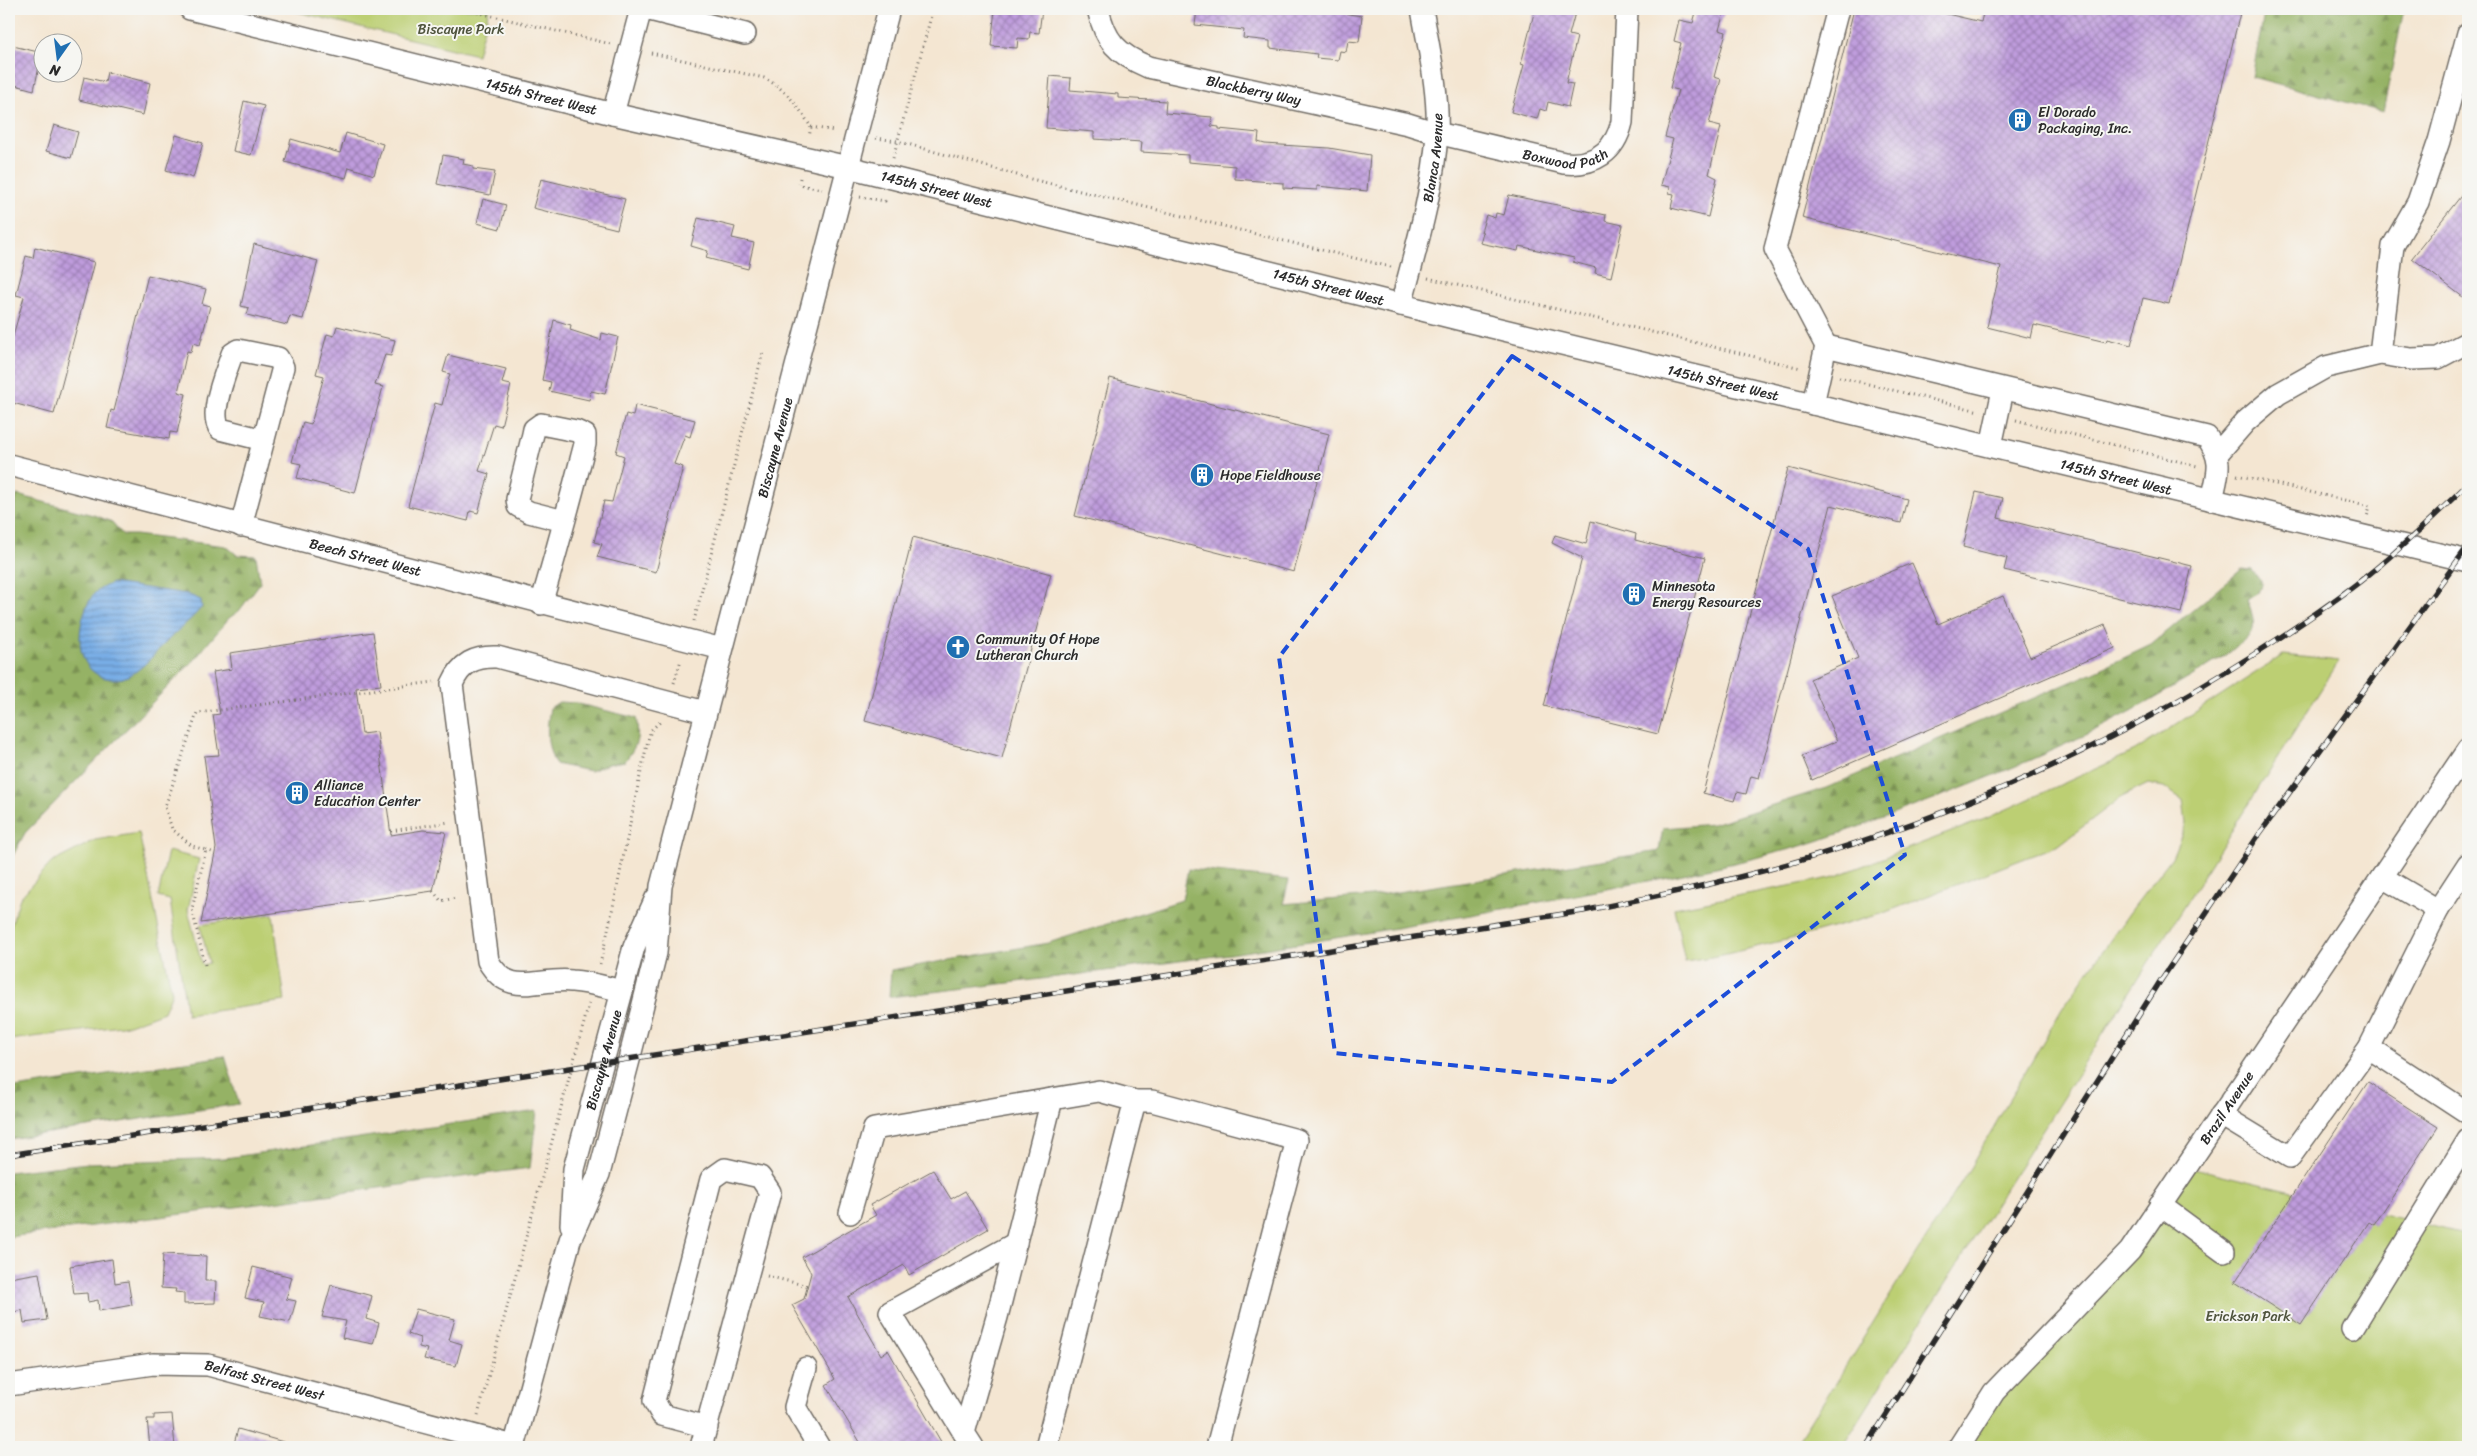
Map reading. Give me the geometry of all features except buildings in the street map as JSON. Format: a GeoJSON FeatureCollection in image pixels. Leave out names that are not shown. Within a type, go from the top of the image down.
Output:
{"type":"FeatureCollection","features":[{"type":"Feature","properties":{"kind":"street","name":"145th Street West"},"geometry":{"type":"LineString","coordinates":[[190,9],[613,114],[848,167],[1401,305],[2468,561]]}},
{"type":"Feature","properties":{"kind":"street"},"geometry":{"type":"LineString","coordinates":[[613,114],[641,9]]}},
{"type":"Feature","properties":{"kind":"street"},"geometry":{"type":"LineString","coordinates":[[646,9],[744,34]]}},
{"type":"Feature","properties":{"kind":"street","name":"Biscayne Avenue"},"geometry":{"type":"LineString","coordinates":[[514,1447],[570,1240],[599,1174],[629,1060],[656,953],[662,886],[705,712],[889,9]]}},
{"type":"Feature","properties":{"kind":"street","name":"Blackberry Way"},"geometry":{"type":"LineString","coordinates":[[1098,9],[1109,41],[1122,54],[1148,67],[1408,124],[1437,133]]}},
{"type":"Feature","properties":{"kind":"street","name":"Blanca Avenue"},"geometry":{"type":"LineString","coordinates":[[1401,305],[1432,172],[1437,133],[1436,95],[1422,9]]}},
{"type":"Feature","properties":{"kind":"street","name":"Boxwood Path"},"geometry":{"type":"LineString","coordinates":[[1437,133],[1564,163],[1587,162],[1606,152],[1614,143],[1622,122],[1627,9]]}},
{"type":"Feature","properties":{"kind":"street"},"geometry":{"type":"LineString","coordinates":[[1813,404],[1826,346],[1774,249],[1838,9]]}},
{"type":"Feature","properties":{"kind":"street"},"geometry":{"type":"LineString","coordinates":[[2380,354],[2392,246],[2418,202],[2439,141],[2468,33]]}},
{"type":"Feature","properties":{"kind":"street"},"geometry":{"type":"LineString","coordinates":[[2212,500],[2218,462],[2244,422],[2278,394],[2326,367],[2380,354],[2411,359],[2438,358],[2468,342]]}},
{"type":"Feature","properties":{"kind":"street"},"geometry":{"type":"LineString","coordinates":[[1826,346],[2003,390],[2207,437],[2218,462]]}},
{"type":"Feature","properties":{"kind":"street"},"geometry":{"type":"LineString","coordinates":[[1991,446],[2003,390]]}},
{"type":"Feature","properties":{"kind":"street"},"geometry":{"type":"LineString","coordinates":[[541,604],[564,521],[585,444],[585,435],[576,431],[542,424],[534,428],[517,499],[518,506],[529,512],[564,521]]}},
{"type":"Feature","properties":{"kind":"street"},"geometry":{"type":"LineString","coordinates":[[241,526],[264,440]]}},
{"type":"Feature","properties":{"kind":"street","name":"Beech Street West"},"geometry":{"type":"LineString","coordinates":[[9,465],[722,650]]}},
{"type":"Feature","properties":{"kind":"street"},"geometry":{"type":"LineString","coordinates":[[622,991],[594,984],[557,980],[522,984],[513,983],[503,979],[495,972],[488,961],[452,684],[463,666],[473,659],[497,657],[705,712]]}},
{"type":"Feature","properties":{"kind":"street","name":"Brazil Avenue"},"geometry":{"type":"LineString","coordinates":[[1959,1447],[1994,1392],[2130,1250],[2468,749]]}},
{"type":"Feature","properties":{"kind":"street"},"geometry":{"type":"LineString","coordinates":[[2221,1115],[2290,1158],[2369,1048],[2438,910],[2468,864]]}},
{"type":"Feature","properties":{"kind":"street"},"geometry":{"type":"LineString","coordinates":[[2382,877],[2438,910]]}},
{"type":"Feature","properties":{"kind":"street","name":"Biscayne Avenue"},"geometry":{"type":"LineString","coordinates":[[570,1240],[574,1169],[634,946],[662,886]]}},
{"type":"Feature","properties":{"kind":"street"},"geometry":{"type":"LineString","coordinates":[[2369,1048],[2468,1113]]}},
{"type":"Feature","properties":{"kind":"street"},"geometry":{"type":"LineString","coordinates":[[850,1213],[874,1129],[1099,1091],[1135,1101],[1152,1101],[1297,1140],[1217,1447]]}},
{"type":"Feature","properties":{"kind":"street"},"geometry":{"type":"LineString","coordinates":[[969,1440],[1052,1099]]}},
{"type":"Feature","properties":{"kind":"street"},"geometry":{"type":"LineString","coordinates":[[1046,1447],[1135,1101]]}},
{"type":"Feature","properties":{"kind":"street"},"geometry":{"type":"LineString","coordinates":[[2352,1328],[2468,1140]]}},
{"type":"Feature","properties":{"kind":"street"},"geometry":{"type":"LineString","coordinates":[[725,1169],[760,1178],[770,1192],[704,1437],[662,1415],[654,1401],[711,1179],[725,1169]]}},
{"type":"Feature","properties":{"kind":"street"},"geometry":{"type":"LineString","coordinates":[[2160,1205],[2224,1252]]}},
{"type":"Feature","properties":{"kind":"street"},"geometry":{"type":"LineString","coordinates":[[969,1440],[890,1312],[1016,1243]]}},
{"type":"Feature","properties":{"kind":"street","name":"Belfast Street West"},"geometry":{"type":"LineString","coordinates":[[9,1385],[153,1364],[208,1365],[514,1447]]}},
{"type":"Feature","properties":{"kind":"street"},"geometry":{"type":"LineString","coordinates":[[806,1368],[795,1407],[819,1447]]}},
{"type":"Feature","properties":{"kind":"path"},"geometry":{"type":"LineString","coordinates":[[934,9],[897,141],[1032,178],[1390,267]]}},
{"type":"Feature","properties":{"kind":"path"},"geometry":{"type":"LineString","coordinates":[[1428,278],[1997,416],[2218,462],[2370,506],[2363,536]]}},
{"type":"Feature","properties":{"kind":"path"},"geometry":{"type":"LineString","coordinates":[[473,1435],[621,877],[625,842],[648,740],[651,730],[666,718],[678,667],[689,642],[763,352]]}},
{"type":"Feature","properties":{"kind":"path"},"geometry":{"type":"LineString","coordinates":[[215,853],[192,846],[176,833],[167,817],[165,807],[197,713],[434,682]]}},
{"type":"Feature","properties":{"kind":"path"},"geometry":{"type":"LineString","coordinates":[[391,831],[452,822]]}},
{"type":"Feature","properties":{"kind":"path"},"geometry":{"type":"LineString","coordinates":[[205,965],[192,909],[206,850]]}},
{"type":"Feature","properties":{"kind":"path"},"geometry":{"type":"LineString","coordinates":[[433,891],[440,900],[456,898]]}},
{"type":"Feature","properties":{"kind":"path"},"geometry":{"type":"LineString","coordinates":[[748,1271],[808,1286]]}},
{"type":"Feature","properties":{"kind":"highlighted area"},"geometry":{"type":"Polygon","coordinates":[[[1512,356],[1808,549],[1905,855],[1612,1082],[1335,1053],[1279,657],[1512,356]]]}},
{"type":"Feature","properties":{"kind":"green space","name":"Biscayne Park"},"geometry":{"type":"Polygon","coordinates":[[[285,9],[489,9],[477,55],[285,9]]]}},
{"type":"Feature","properties":{"kind":"green space"},"geometry":{"type":"Polygon","coordinates":[[[2265,9],[2404,9],[2383,112],[2252,77],[2265,9]]]}},
{"type":"Feature","properties":{"kind":"green space"},"geometry":{"type":"Polygon","coordinates":[[[17,495],[97,516],[112,522],[123,535],[226,546],[237,555],[256,556],[260,583],[239,611],[229,618],[195,659],[25,833],[9,863],[9,525],[17,495]]]}},
{"type":"Feature","properties":{"kind":"green space"},"geometry":{"type":"Polygon","coordinates":[[[2242,569],[2252,570],[2262,583],[2258,593],[2247,600],[2253,618],[2253,628],[2240,644],[2214,663],[2110,723],[2054,749],[1998,774],[1939,797],[1812,843],[1764,856],[1672,876],[1386,930],[1138,967],[889,997],[891,970],[1048,943],[1182,900],[1188,869],[1289,880],[1283,904],[1372,896],[1659,851],[1663,828],[1713,824],[1826,788],[2094,672],[2151,645],[2242,569]]]}},
{"type":"Feature","properties":{"kind":"green space"},"geometry":{"type":"Polygon","coordinates":[[[2283,655],[2339,661],[1842,1447],[1795,1447],[1970,1168],[2062,1009],[2130,912],[2172,857],[2186,824],[2183,800],[2164,787],[2148,784],[2120,798],[2059,845],[1881,914],[1806,935],[1718,956],[1685,961],[1674,908],[1831,878],[1985,819],[2135,751],[2283,655]]]}},
{"type":"Feature","properties":{"kind":"green space"},"geometry":{"type":"Polygon","coordinates":[[[559,702],[575,703],[636,718],[638,731],[636,741],[625,761],[608,764],[590,771],[555,764],[548,743],[548,723],[550,708],[559,702]]]}},
{"type":"Feature","properties":{"kind":"green space"},"geometry":{"type":"Polygon","coordinates":[[[139,833],[172,993],[164,1012],[129,1025],[9,1040],[9,932],[20,898],[51,863],[95,840],[139,833]]]}},
{"type":"Feature","properties":{"kind":"green space"},"geometry":{"type":"Polygon","coordinates":[[[168,851],[199,859],[188,910],[202,965],[209,963],[200,925],[273,914],[285,1001],[187,1015],[170,900],[158,897],[168,851]]]}},
{"type":"Feature","properties":{"kind":"green space"},"geometry":{"type":"Polygon","coordinates":[[[225,1056],[239,1104],[9,1139],[9,1089],[225,1056]]]}},
{"type":"Feature","properties":{"kind":"green space"},"geometry":{"type":"Polygon","coordinates":[[[537,1111],[530,1168],[9,1237],[9,1172],[88,1163],[226,1158],[537,1111]]]}},
{"type":"Feature","properties":{"kind":"green space","name":"Erickson Park"},"geometry":{"type":"Polygon","coordinates":[[[2186,1166],[2468,1235],[2468,1447],[1958,1447],[2134,1250],[2186,1166]]]}},
{"type":"Feature","properties":{"kind":"water"},"geometry":{"type":"Polygon","coordinates":[[[112,583],[187,594],[201,600],[202,607],[142,666],[130,675],[117,679],[102,677],[91,670],[81,651],[80,639],[83,616],[93,595],[112,583]]]}},
{"type":"Feature","properties":{"kind":"railway"},"geometry":{"type":"LineString","coordinates":[[9,1155],[1583,911],[1763,871],[1849,845],[1969,801],[2028,776],[2143,720],[2253,655],[2340,596],[2394,553],[2468,484]]}},
{"type":"Feature","properties":{"kind":"railway"},"geometry":{"type":"LineString","coordinates":[[1866,1447],[2161,980],[2258,836],[2468,546]]}},
{"type":"Feature","properties":{"kind":"place","name":"El Dorado Packaging, Inc."},"geometry":{"type":"Point","coordinates":[2020,120]}},
{"type":"Feature","properties":{"kind":"place","name":"Hope Fieldhouse"},"geometry":{"type":"Point","coordinates":[1202,475]}},
{"type":"Feature","properties":{"kind":"place","name":"Minnesota Energy Resources"},"geometry":{"type":"Point","coordinates":[1634,594]}},
{"type":"Feature","properties":{"kind":"place","name":"Community Of Hope Lutheran Church"},"geometry":{"type":"Point","coordinates":[958,647]}},
{"type":"Feature","properties":{"kind":"place","name":"Alliance Education Center"},"geometry":{"type":"Point","coordinates":[297,793]}}]}
